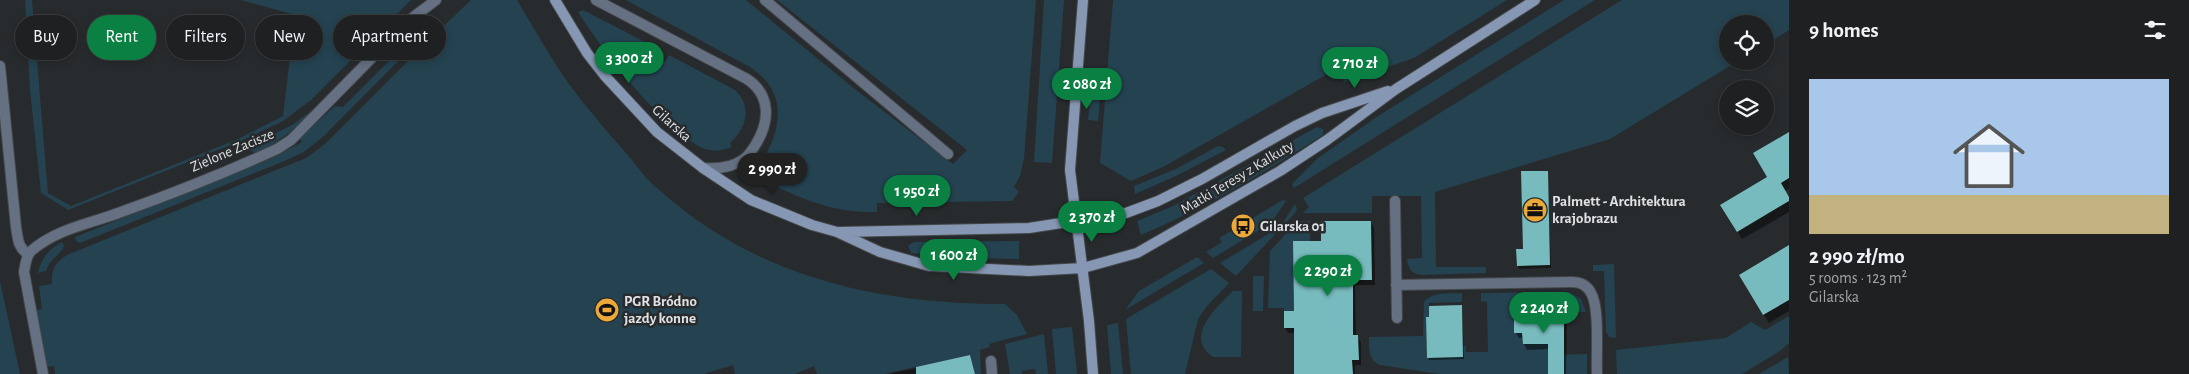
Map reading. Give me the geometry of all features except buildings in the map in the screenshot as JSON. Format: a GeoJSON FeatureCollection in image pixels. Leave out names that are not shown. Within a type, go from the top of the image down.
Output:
{"type":"FeatureCollection","features":[{"type":"Feature","properties":{"kind":"street","name":"Zielone Zacisze"},"geometry":{"type":"LineString","coordinates":[[28,254],[58,233],[83,223],[121,212],[277,150],[291,140],[408,21],[436,0]]}},
{"type":"Feature","properties":{"kind":"street","name":"Gilarska"},"geometry":{"type":"LineString","coordinates":[[555,0],[587,53],[627,101],[657,132],[703,168],[751,200],[812,225],[837,232],[880,252],[929,266],[1029,271],[1083,268]]}},
{"type":"Feature","properties":{"kind":"street"},"geometry":{"type":"LineString","coordinates":[[596,0],[746,79],[762,94],[767,109],[766,120],[761,135],[751,151],[744,159],[733,165],[703,168]]}},
{"type":"Feature","properties":{"kind":"street"},"geometry":{"type":"LineString","coordinates":[[765,0],[948,154]]}},
{"type":"Feature","properties":{"kind":"street"},"geometry":{"type":"LineString","coordinates":[[1084,0],[1071,159],[1093,374]]}},
{"type":"Feature","properties":{"kind":"street","name":"Matki Teresy z Kalkuty"},"geometry":{"type":"LineString","coordinates":[[1083,268],[1137,253],[1215,209],[1327,140],[1396,89],[1535,0]]}},
{"type":"Feature","properties":{"kind":"street"},"geometry":{"type":"LineString","coordinates":[[0,66],[16,227],[19,246],[28,254],[24,272],[43,374]]}},
{"type":"Feature","properties":{"kind":"street","name":"Matki Teresy z Kalkuty"},"geometry":{"type":"LineString","coordinates":[[1076,221],[1126,213],[1158,201],[1322,113],[1396,89]]}},
{"type":"Feature","properties":{"kind":"street"},"geometry":{"type":"LineString","coordinates":[[1395,201],[1396,318]]}},
{"type":"Feature","properties":{"kind":"street","name":"Gilarska"},"geometry":{"type":"LineString","coordinates":[[837,232],[1029,228],[1076,221]]}},
{"type":"Feature","properties":{"kind":"street"},"geometry":{"type":"LineString","coordinates":[[1396,285],[1582,283],[1590,290],[1595,303],[1597,374]]}},
{"type":"Feature","properties":{"kind":"street"},"geometry":{"type":"LineString","coordinates":[[991,361],[992,374]]}},
{"type":"Feature","properties":{"kind":"shaded area"},"geometry":{"type":"Polygon","coordinates":[[[25,0],[32,0],[33,15],[26,15],[25,0]]]}},
{"type":"Feature","properties":{"kind":"shaded area"},"geometry":{"type":"Polygon","coordinates":[[[241,0],[411,0],[396,15],[333,15],[333,60],[351,60],[311,100],[283,121],[243,140],[68,210],[41,193],[28,60],[37,60],[48,193],[71,206],[238,139],[283,116],[290,60],[323,60],[323,15],[295,15],[241,0]]]}},
{"type":"Feature","properties":{"kind":"shaded area"},"geometry":{"type":"Polygon","coordinates":[[[471,0],[517,0],[569,84],[645,176],[695,219],[735,244],[776,264],[864,291],[957,303],[1005,304],[1017,315],[1027,334],[989,344],[990,347],[980,350],[981,374],[975,374],[970,355],[884,374],[817,374],[814,366],[795,374],[735,374],[733,365],[704,374],[55,374],[54,366],[45,367],[37,322],[37,310],[42,309],[39,286],[52,284],[53,270],[59,261],[67,255],[306,158],[325,144],[409,60],[446,60],[446,24],[471,0]]]}},
{"type":"Feature","properties":{"kind":"shaded area"},"geometry":{"type":"Polygon","coordinates":[[[626,0],[746,0],[856,90],[953,164],[967,150],[777,0],[1036,0],[1024,159],[1020,176],[1014,187],[1019,192],[1012,201],[877,203],[877,212],[860,212],[816,203],[760,179],[771,157],[766,154],[772,142],[778,117],[774,94],[769,84],[760,74],[748,66],[626,0]]]}},
{"type":"Feature","properties":{"kind":"shaded area"},"geometry":{"type":"Polygon","coordinates":[[[1044,0],[1064,0],[1052,163],[1034,162],[1044,0]]]}},
{"type":"Feature","properties":{"kind":"shaded area"},"geometry":{"type":"Polygon","coordinates":[[[1113,0],[1507,0],[1414,58],[1344,82],[1336,69],[1163,167],[1131,181],[1100,163],[1113,0]]]}},
{"type":"Feature","properties":{"kind":"shaded area"},"geometry":{"type":"Polygon","coordinates":[[[1564,0],[1595,0],[1294,188],[1292,184],[1318,158],[1378,116],[1564,0]]]}},
{"type":"Feature","properties":{"kind":"shaded area"},"geometry":{"type":"Polygon","coordinates":[[[1622,0],[1789,0],[1789,30],[1774,39],[1774,15],[1719,15],[1719,70],[1723,70],[1610,139],[1435,192],[1436,267],[1486,267],[1486,273],[1422,275],[1411,270],[1407,259],[1422,258],[1421,196],[1372,196],[1372,213],[1303,213],[1309,207],[1303,198],[1622,0]]]}},
{"type":"Feature","properties":{"kind":"shaded area"},"geometry":{"type":"Polygon","coordinates":[[[583,10],[649,44],[645,51],[665,62],[669,55],[735,90],[741,97],[746,111],[740,131],[730,143],[732,147],[715,151],[705,149],[696,145],[662,117],[636,89],[600,44],[578,12],[583,10]]]}},
{"type":"Feature","properties":{"kind":"shaded area"},"geometry":{"type":"Polygon","coordinates":[[[390,60],[399,60],[324,136],[304,152],[80,243],[76,241],[75,237],[268,160],[302,142],[300,138],[335,106],[343,107],[390,60]]]}},
{"type":"Feature","properties":{"kind":"shaded area"},"geometry":{"type":"Polygon","coordinates":[[[1092,75],[1102,76],[1098,121],[1088,120],[1092,75]]]}},
{"type":"Feature","properties":{"kind":"shaded area"},"geometry":{"type":"Polygon","coordinates":[[[318,106],[296,127],[273,144],[255,153],[246,148],[292,125],[318,106]]]}},
{"type":"Feature","properties":{"kind":"shaded area"},"geometry":{"type":"Polygon","coordinates":[[[1317,127],[1323,129],[1323,135],[1234,189],[1141,235],[1137,221],[1173,206],[1317,127]]]}},
{"type":"Feature","properties":{"kind":"shaded area"},"geometry":{"type":"Polygon","coordinates":[[[1218,146],[1226,150],[1178,175],[1135,194],[1134,186],[1176,169],[1218,146]]]}},
{"type":"Feature","properties":{"kind":"shaded area"},"geometry":{"type":"Polygon","coordinates":[[[1283,200],[1286,201],[1271,223],[1213,258],[1206,252],[1222,242],[1219,238],[1233,230],[1236,233],[1253,224],[1251,219],[1283,200]]]}},
{"type":"Feature","properties":{"kind":"shaded area"},"geometry":{"type":"Polygon","coordinates":[[[1295,204],[1297,209],[1295,213],[1236,276],[1220,263],[1280,227],[1295,204]]]}},
{"type":"Feature","properties":{"kind":"shaded area"},"geometry":{"type":"Polygon","coordinates":[[[1298,221],[1310,221],[1310,241],[1293,241],[1294,311],[1284,311],[1284,308],[1268,308],[1270,251],[1298,221]]]}},
{"type":"Feature","properties":{"kind":"shaded area"},"geometry":{"type":"Polygon","coordinates":[[[1019,241],[1019,259],[963,258],[911,253],[908,246],[914,242],[1019,241]]]}},
{"type":"Feature","properties":{"kind":"shaded area"},"geometry":{"type":"Polygon","coordinates":[[[62,242],[64,246],[46,271],[38,273],[46,254],[62,242]]]}},
{"type":"Feature","properties":{"kind":"shaded area"},"geometry":{"type":"Polygon","coordinates":[[[1197,257],[1204,263],[1125,310],[1139,291],[1197,257]]]}},
{"type":"Feature","properties":{"kind":"shaded area"},"geometry":{"type":"Polygon","coordinates":[[[1614,264],[1616,338],[1609,337],[1606,332],[1604,271],[1593,271],[1593,265],[1614,264]]]}},
{"type":"Feature","properties":{"kind":"shaded area"},"geometry":{"type":"Polygon","coordinates":[[[1211,269],[1229,283],[1207,306],[1198,319],[1185,374],[1131,374],[1126,319],[1211,269]]]}},
{"type":"Feature","properties":{"kind":"shaded area"},"geometry":{"type":"Polygon","coordinates":[[[1253,276],[1264,276],[1263,311],[1253,311],[1253,276]]]}},
{"type":"Feature","properties":{"kind":"shaded area"},"geometry":{"type":"Polygon","coordinates":[[[0,281],[20,374],[0,374],[0,281]]]}},
{"type":"Feature","properties":{"kind":"shaded area"},"geometry":{"type":"Polygon","coordinates":[[[1233,291],[1242,291],[1241,357],[1213,357],[1205,349],[1201,341],[1202,332],[1212,314],[1233,291]]]}},
{"type":"Feature","properties":{"kind":"shaded area"},"geometry":{"type":"Polygon","coordinates":[[[1569,292],[1581,299],[1586,312],[1546,311],[1544,308],[1533,311],[1514,312],[1514,333],[1522,333],[1523,344],[1548,344],[1548,355],[1587,354],[1587,374],[1439,374],[1380,365],[1371,357],[1369,337],[1423,336],[1424,302],[1432,296],[1462,293],[1462,302],[1429,303],[1429,317],[1426,317],[1427,358],[1463,357],[1463,346],[1466,346],[1466,352],[1488,352],[1487,302],[1481,301],[1481,293],[1569,292]]]}},
{"type":"Feature","properties":{"kind":"shaded area"},"geometry":{"type":"Polygon","coordinates":[[[1789,316],[1789,343],[1780,351],[1742,374],[1617,374],[1616,350],[1726,338],[1751,322],[1765,330],[1789,316]]]}},
{"type":"Feature","properties":{"kind":"shaded area"},"geometry":{"type":"Polygon","coordinates":[[[1118,323],[1123,374],[1111,374],[1107,325],[1118,323]]]}},
{"type":"Feature","properties":{"kind":"shaded area"},"geometry":{"type":"Polygon","coordinates":[[[1072,327],[1077,374],[1056,374],[1052,329],[1072,327]]]}},
{"type":"Feature","properties":{"kind":"shaded area"},"geometry":{"type":"Polygon","coordinates":[[[1044,334],[1048,374],[1036,374],[1035,369],[1022,371],[1022,374],[1010,374],[1005,344],[1044,334]]]}},
{"type":"Feature","properties":{"kind":"shaded area"},"geometry":{"type":"Polygon","coordinates":[[[1788,357],[1789,374],[1759,374],[1788,357]]]}},
{"type":"Feature","properties":{"kind":"place","name":"Palmett - Architektura krajobrazu"},"geometry":{"type":"Point","coordinates":[1535,210]}},
{"type":"Feature","properties":{"kind":"place","name":"Gilarska 01"},"geometry":{"type":"Point","coordinates":[1243,226]}},
{"type":"Feature","properties":{"kind":"place","name":"PGR Bródno jazdy konne"},"geometry":{"type":"Point","coordinates":[607,310]}}]}
